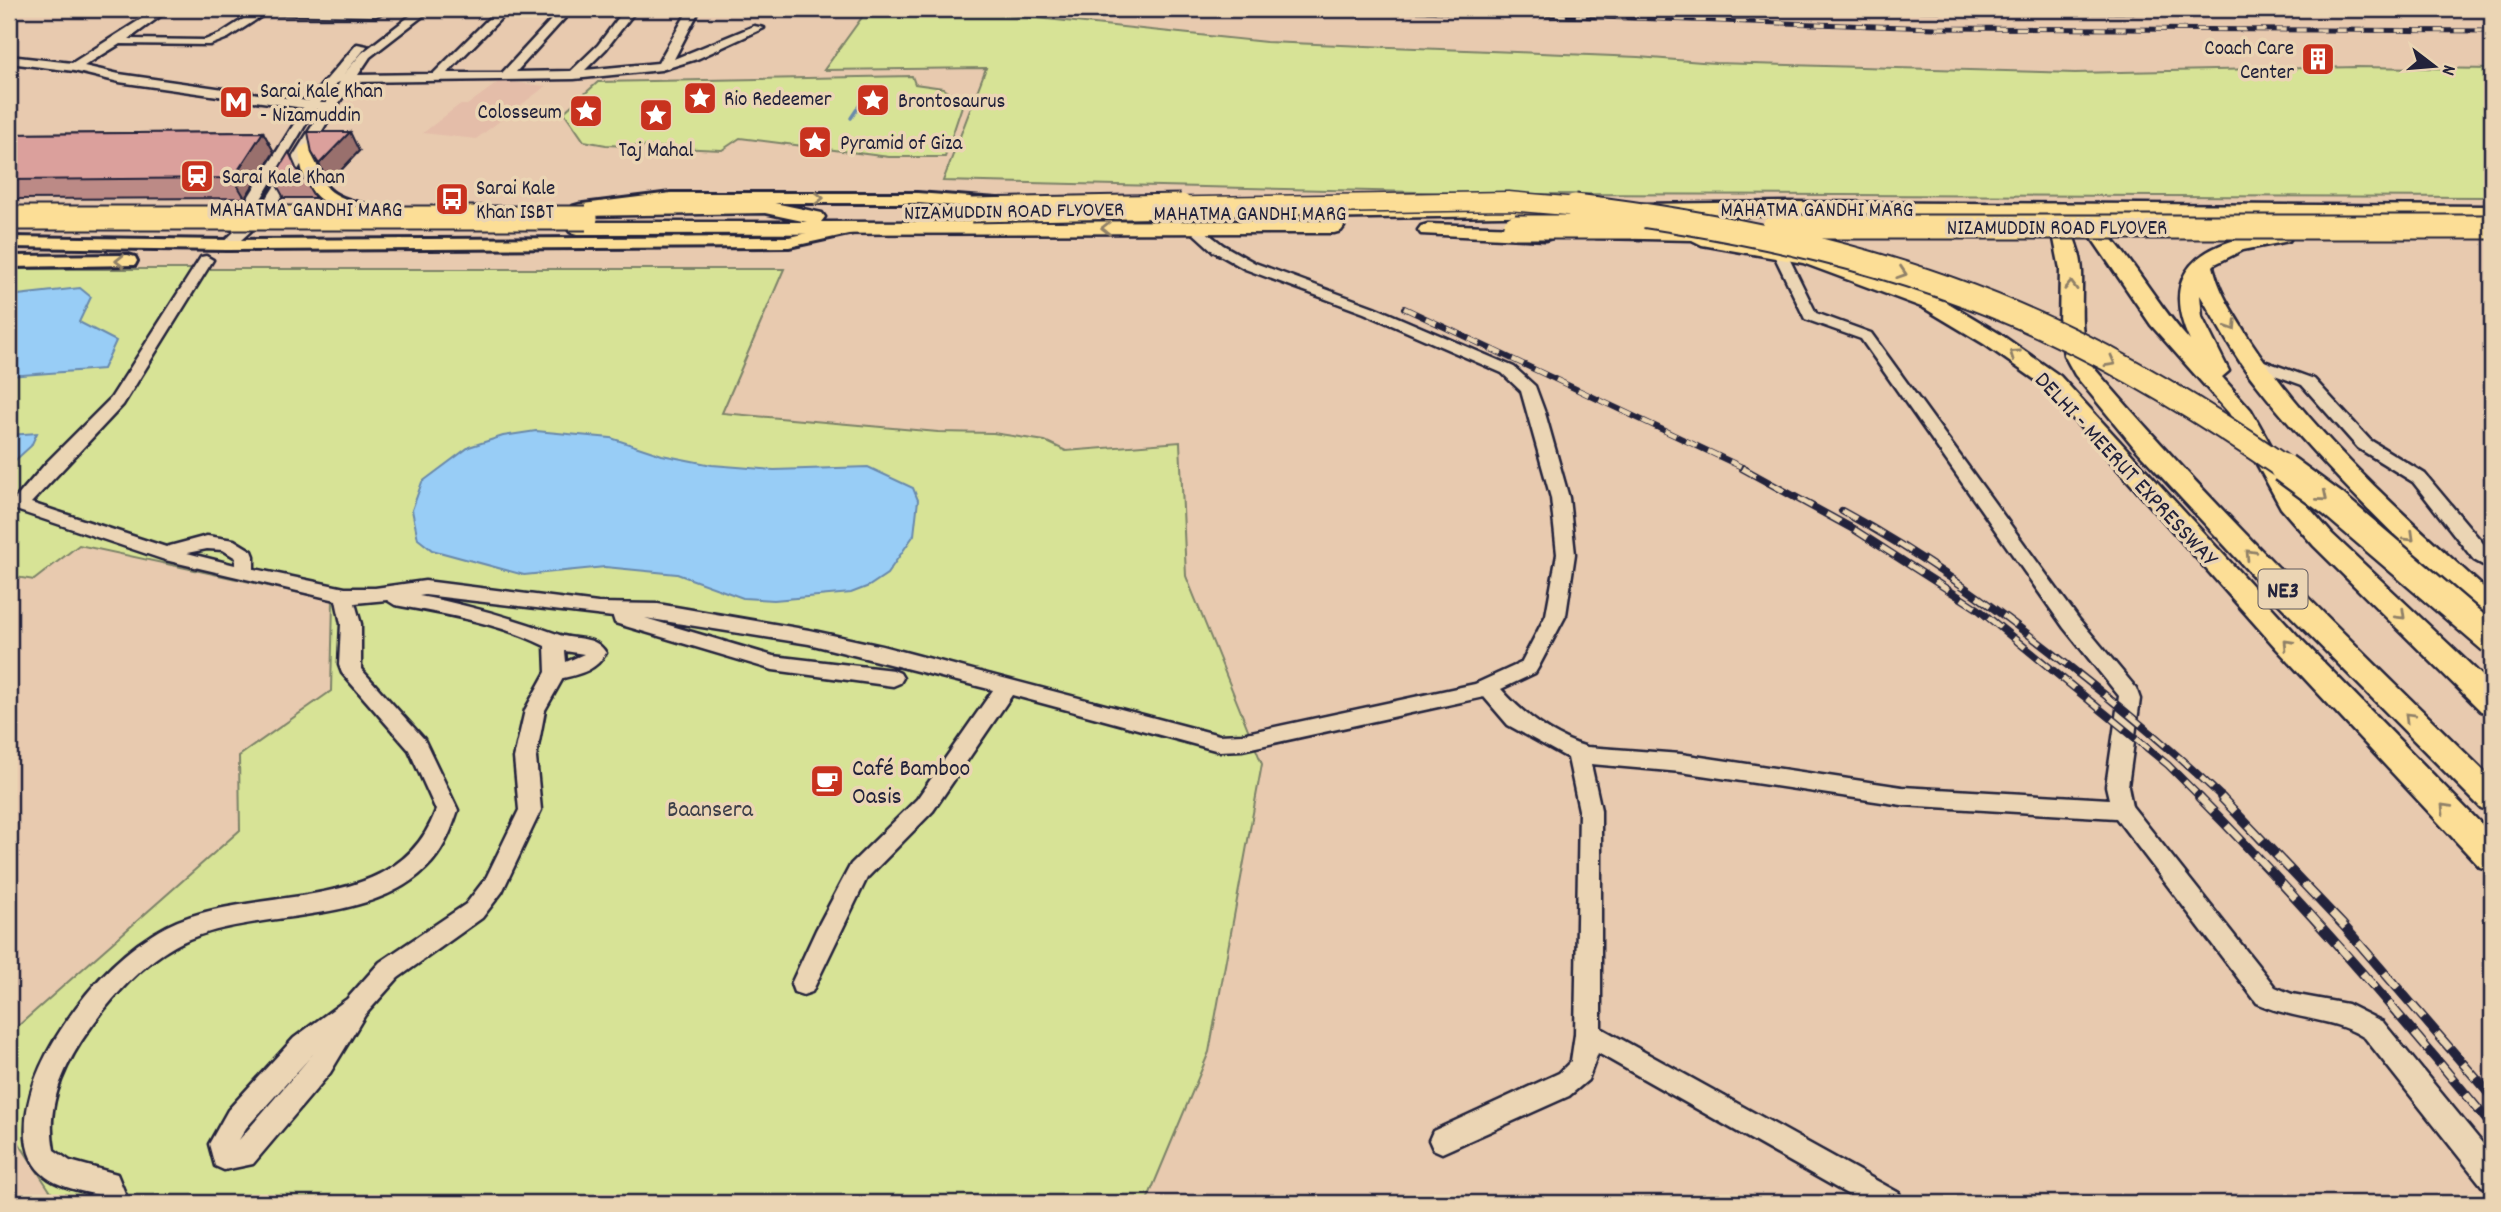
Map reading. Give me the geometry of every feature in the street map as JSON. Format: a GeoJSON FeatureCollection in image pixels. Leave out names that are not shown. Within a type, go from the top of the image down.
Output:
{"type":"FeatureCollection","features":[{"type":"Feature","properties":{"kind":"highway"},"geometry":{"type":"LineString","coordinates":[[1508,201],[2492,202]]}},
{"type":"Feature","properties":{"kind":"highway","name":"NIZAMUDDIN ROAD FLYOVER"},"geometry":{"type":"LineString","coordinates":[[815,217],[971,210],[1508,201]]}},
{"type":"Feature","properties":{"kind":"highway","name":"DELHI - MEERUT EXPRESSWAY"},"geometry":{"type":"LineString","coordinates":[[1508,201],[1594,207],[1744,230],[1894,270],[2016,314],[2104,358],[2200,413],[2312,488],[2492,640]]}},
{"type":"Feature","properties":{"kind":"highway"},"geometry":{"type":"LineString","coordinates":[[580,210],[765,207],[815,217]]}},
{"type":"Feature","properties":{"kind":"highway","name":"MAHATMA GANDHI MARG"},"geometry":{"type":"LineString","coordinates":[[1231,213],[1789,208],[2492,212]]}},
{"type":"Feature","properties":{"kind":"highway","name":"DELHI - MEERUT EXPRESSWAY"},"geometry":{"type":"LineString","coordinates":[[2049,209],[2064,242],[2071,269],[2072,336],[2075,355],[2083,370],[2143,441],[2286,593],[2492,799]]}},
{"type":"Feature","properties":{"kind":"highway"},"geometry":{"type":"LineString","coordinates":[[2073,210],[2105,243]]}},
{"type":"Feature","properties":{"kind":"highway"},"geometry":{"type":"LineString","coordinates":[[2200,210],[2221,230],[2235,236]]}},
{"type":"Feature","properties":{"kind":"highway"},"geometry":{"type":"LineString","coordinates":[[9,227],[680,223],[815,217]]}},
{"type":"Feature","properties":{"kind":"highway"},"geometry":{"type":"LineString","coordinates":[[9,218],[680,223],[847,229]]}},
{"type":"Feature","properties":{"kind":"highway"},"geometry":{"type":"LineString","coordinates":[[1370,227],[1509,234],[1665,234],[2105,243],[2235,236],[2492,235]]}},
{"type":"Feature","properties":{"kind":"highway","name":"NIZAMUDDIN ROAD FLYOVER"},"geometry":{"type":"LineString","coordinates":[[1370,227],[2492,227]]}},
{"type":"Feature","properties":{"kind":"highway","name":"MAHATMA GANDHI MARG"},"geometry":{"type":"LineString","coordinates":[[847,229],[1370,227]]}},
{"type":"Feature","properties":{"kind":"highway","name":"DELHI - MEERUT EXPRESSWAY"},"geometry":{"type":"LineString","coordinates":[[1665,234],[1779,251],[1845,270],[1932,303],[1992,339],[2052,381],[2287,642],[2492,857]]}},
{"type":"Feature","properties":{"kind":"highway"},"geometry":{"type":"LineString","coordinates":[[2239,410],[2203,345],[2187,302],[2195,273],[2216,252],[2240,242],[2282,237]]}},
{"type":"Feature","properties":{"kind":"highway","name":"NE3"},"geometry":{"type":"LineString","coordinates":[[2105,243],[2159,320],[2239,410],[2290,502],[2323,540],[2492,703]]}},
{"type":"Feature","properties":{"kind":"highway"},"geometry":{"type":"LineString","coordinates":[[2202,266],[2208,291],[2234,328],[2253,362],[2312,435],[2385,512],[2492,611]]}},
{"type":"Feature","properties":{"kind":"main road"},"geometry":{"type":"LineString","coordinates":[[307,149],[308,170],[317,190],[328,200],[361,209]]}},
{"type":"Feature","properties":{"kind":"main road","name":"MAHATMA GANDHI MARG"},"geometry":{"type":"LineString","coordinates":[[9,209],[580,210],[622,202],[671,198],[903,198],[1137,213],[1231,213]]}},
{"type":"Feature","properties":{"kind":"main road"},"geometry":{"type":"LineString","coordinates":[[50,243],[91,208]]}},
{"type":"Feature","properties":{"kind":"main road"},"geometry":{"type":"LineString","coordinates":[[394,245],[424,209]]}},
{"type":"Feature","properties":{"kind":"main road","name":"MAHATMA GANDHI MARG"},"geometry":{"type":"LineString","coordinates":[[9,242],[227,245],[797,242],[847,229]]}},
{"type":"Feature","properties":{"kind":"main road"},"geometry":{"type":"LineString","coordinates":[[9,262],[759,257],[797,242]]}},
{"type":"Feature","properties":{"kind":"street"},"geometry":{"type":"LineString","coordinates":[[74,67],[164,9]]}},
{"type":"Feature","properties":{"kind":"street"},"geometry":{"type":"LineString","coordinates":[[227,245],[246,209],[331,79],[358,48],[409,9],[420,9]]}},
{"type":"Feature","properties":{"kind":"street"},"geometry":{"type":"LineString","coordinates":[[227,245],[267,209],[349,79],[375,47],[426,9]]}},
{"type":"Feature","properties":{"kind":"street"},"geometry":{"type":"LineString","coordinates":[[437,77],[504,9]]}},
{"type":"Feature","properties":{"kind":"street"},"geometry":{"type":"LineString","coordinates":[[505,77],[567,9]]}},
{"type":"Feature","properties":{"kind":"street"},"geometry":{"type":"LineString","coordinates":[[574,75],[602,47],[631,9]]}},
{"type":"Feature","properties":{"kind":"street"},"geometry":{"type":"LineString","coordinates":[[661,66],[667,61],[694,9]]}},
{"type":"Feature","properties":{"kind":"street"},"geometry":{"type":"LineString","coordinates":[[124,42],[206,43],[231,32],[264,10],[376,13]]}},
{"type":"Feature","properties":{"kind":"street"},"geometry":{"type":"LineString","coordinates":[[331,79],[574,75],[661,66],[692,57],[758,29]]}},
{"type":"Feature","properties":{"kind":"street"},"geometry":{"type":"LineString","coordinates":[[161,43],[181,30]]}},
{"type":"Feature","properties":{"kind":"street"},"geometry":{"type":"LineString","coordinates":[[9,60],[74,67],[119,78],[313,103],[331,108]]}},
{"type":"Feature","properties":{"kind":"street"},"geometry":{"type":"LineString","coordinates":[[384,596],[425,588],[598,610],[658,611],[810,637],[1219,743],[1232,744],[1487,687],[1528,668],[1556,615],[1566,554],[1560,498],[1537,412],[1528,390],[1508,370],[1369,310],[1240,260],[1218,248],[1196,228]]}},
{"type":"Feature","properties":{"kind":"street"},"geometry":{"type":"LineString","coordinates":[[1779,251],[1805,311],[1818,320],[1866,337],[2071,623],[2129,694],[2118,786],[2122,809],[2266,995],[2281,1001],[2349,1014],[2368,1026],[2492,1176]]}},
{"type":"Feature","properties":{"kind":"street"},"geometry":{"type":"LineString","coordinates":[[206,260],[117,401],[14,508],[129,544],[244,574],[344,595],[384,596],[455,609],[535,632],[555,642],[586,646],[596,653],[593,659],[580,666],[556,672]]}},
{"type":"Feature","properties":{"kind":"street"},"geometry":{"type":"LineString","coordinates":[[2253,362],[2308,382],[2364,444],[2419,478],[2481,555],[2492,564]]}},
{"type":"Feature","properties":{"kind":"street"},"geometry":{"type":"LineString","coordinates":[[115,1203],[107,1184],[57,1171],[42,1156],[36,1115],[44,1087],[62,1052],[80,1022],[114,978],[176,933],[210,921],[347,897],[377,887],[416,864],[439,836],[447,810],[431,770],[417,745],[352,673],[349,665],[351,624],[344,595]]}},
{"type":"Feature","properties":{"kind":"street"},"geometry":{"type":"LineString","coordinates":[[598,610],[773,663],[893,678]]}},
{"type":"Feature","properties":{"kind":"street"},"geometry":{"type":"LineString","coordinates":[[356,1007],[303,1046],[237,1119],[222,1144],[223,1157],[244,1155],[273,1124],[321,1064],[356,1007],[389,970],[474,911],[494,885],[530,810],[525,758],[535,710],[556,672],[555,642]]}},
{"type":"Feature","properties":{"kind":"street"},"geometry":{"type":"LineString","coordinates":[[803,984],[859,871],[925,805],[1007,686]]}},
{"type":"Feature","properties":{"kind":"street"},"geometry":{"type":"LineString","coordinates":[[1487,687],[1515,719],[1578,753],[1681,762],[1889,795],[2122,809]]}},
{"type":"Feature","properties":{"kind":"street"},"geometry":{"type":"LineString","coordinates":[[1442,1140],[1560,1087],[1578,1076],[1584,1063],[1588,1034],[1590,810],[1578,753]]}},
{"type":"Feature","properties":{"kind":"street"},"geometry":{"type":"LineString","coordinates":[[1588,1034],[1889,1203]]}},
{"type":"Feature","properties":{"kind":"shaded area"},"geometry":{"type":"Polygon","coordinates":[[[500,81],[546,86],[476,139],[423,133],[459,105],[467,105],[500,81]]]}},
{"type":"Feature","properties":{"kind":"green space"},"geometry":{"type":"Polygon","coordinates":[[[868,9],[951,9],[1266,42],[1638,57],[1715,63],[2075,73],[2357,67],[2492,69],[2492,197],[1505,194],[943,181],[986,68],[824,70],[868,9]]]}},
{"type":"Feature","properties":{"kind":"green space"},"geometry":{"type":"Polygon","coordinates":[[[912,76],[915,84],[943,88],[951,95],[966,94],[945,157],[889,157],[740,138],[722,150],[606,145],[584,141],[564,112],[598,82],[912,76]]]}},
{"type":"Feature","properties":{"kind":"green space","name":"Baansera"},"geometry":{"type":"Polygon","coordinates":[[[9,269],[784,269],[722,413],[938,432],[993,433],[1045,441],[1066,451],[1180,442],[1186,576],[1262,764],[1209,1052],[1146,1203],[58,1203],[9,1128],[9,1034],[240,830],[239,756],[331,691],[333,600],[79,545],[34,580],[9,576],[9,269]]]}},
{"type":"Feature","properties":{"kind":"water"},"geometry":{"type":"Polygon","coordinates":[[[80,288],[91,297],[79,322],[116,341],[103,369],[9,376],[9,296],[80,288]]]}},
{"type":"Feature","properties":{"kind":"water"},"geometry":{"type":"Polygon","coordinates":[[[536,431],[611,438],[662,455],[712,465],[774,470],[868,467],[913,488],[918,500],[914,535],[887,574],[869,586],[851,593],[774,600],[743,598],[677,574],[605,567],[524,575],[432,550],[418,539],[412,510],[422,482],[469,447],[503,436],[536,431]]]}},
{"type":"Feature","properties":{"kind":"water"},"geometry":{"type":"Polygon","coordinates":[[[37,433],[31,446],[9,466],[9,435],[37,433]]]}},
{"type":"Feature","properties":{"kind":"building"},"geometry":{"type":"Polygon","coordinates":[[[263,132],[233,178],[9,180],[9,134],[263,132]]]}},
{"type":"Feature","properties":{"kind":"building"},"geometry":{"type":"Polygon","coordinates":[[[308,132],[350,132],[319,164],[312,153],[308,132]]]}},
{"type":"Feature","properties":{"kind":"building"},"geometry":{"type":"Polygon","coordinates":[[[289,152],[304,178],[273,178],[289,152]]]}},
{"type":"Feature","properties":{"kind":"waterway"},"geometry":{"type":"LineString","coordinates":[[851,118],[863,100]]}},
{"type":"Feature","properties":{"kind":"railway"},"geometry":{"type":"LineString","coordinates":[[1356,9],[1935,28],[2492,31]]}},
{"type":"Feature","properties":{"kind":"railway"},"geometry":{"type":"LineString","coordinates":[[1864,9],[2043,12],[2492,11]]}},
{"type":"Feature","properties":{"kind":"railway"},"geometry":{"type":"LineString","coordinates":[[1404,308],[1746,469]]}},
{"type":"Feature","properties":{"kind":"railway"},"geometry":{"type":"LineString","coordinates":[[1742,468],[1855,530],[1978,609],[2168,765],[2201,798]]}},
{"type":"Feature","properties":{"kind":"railway"},"geometry":{"type":"LineString","coordinates":[[1842,511],[1931,564],[2015,624],[2129,715],[2223,798]]}},
{"type":"Feature","properties":{"kind":"railway"},"geometry":{"type":"LineString","coordinates":[[2199,797],[2349,958],[2492,1126]]}},
{"type":"Feature","properties":{"kind":"railway"},"geometry":{"type":"LineString","coordinates":[[2221,797],[2343,925],[2492,1097]]}},
{"type":"Feature","properties":{"kind":"place","name":"Coach Care Center"},"geometry":{"type":"Point","coordinates":[2318,59]}},
{"type":"Feature","properties":{"kind":"place","name":"Rio Redeemer"},"geometry":{"type":"Point","coordinates":[700,98]}},
{"type":"Feature","properties":{"kind":"place","name":"Brontosaurus"},"geometry":{"type":"Point","coordinates":[873,100]}},
{"type":"Feature","properties":{"kind":"place","name":"Sarai Kale Khan - Nizamuddin"},"geometry":{"type":"Point","coordinates":[236,102]}},
{"type":"Feature","properties":{"kind":"place","name":"Colosseum"},"geometry":{"type":"Point","coordinates":[586,111]}},
{"type":"Feature","properties":{"kind":"place","name":"Taj Mahal"},"geometry":{"type":"Point","coordinates":[656,115]}},
{"type":"Feature","properties":{"kind":"place","name":"Pyramid of Giza"},"geometry":{"type":"Point","coordinates":[815,142]}},
{"type":"Feature","properties":{"kind":"place","name":"Sarai Kale Khan"},"geometry":{"type":"Point","coordinates":[197,176]}},
{"type":"Feature","properties":{"kind":"place","name":"Sarai Kale Khan ISBT"},"geometry":{"type":"Point","coordinates":[452,199]}},
{"type":"Feature","properties":{"kind":"place","name":"Café Bamboo Oasis"},"geometry":{"type":"Point","coordinates":[827,781]}}]}
